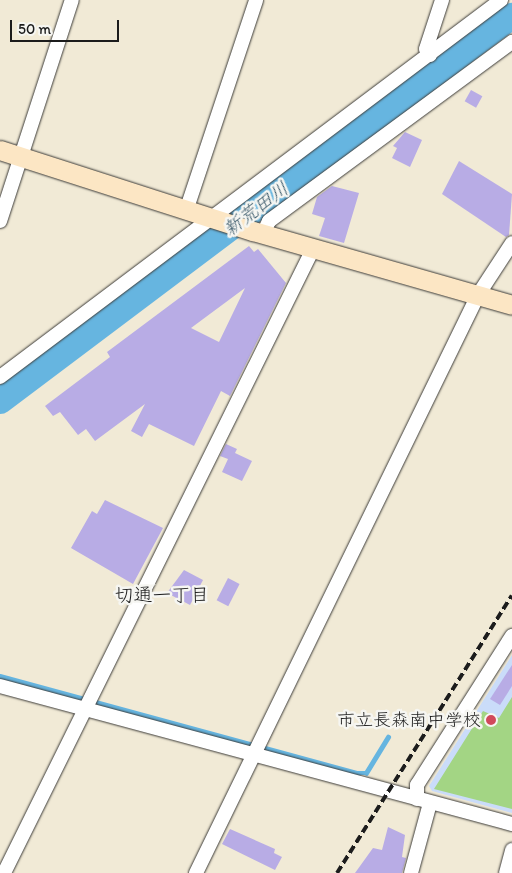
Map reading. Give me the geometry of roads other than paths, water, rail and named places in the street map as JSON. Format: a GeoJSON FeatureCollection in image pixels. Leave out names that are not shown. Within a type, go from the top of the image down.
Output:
{"type":"FeatureCollection","features":[{"type":"Feature","properties":{"kind":"street"},"geometry":{"type":"LineString","coordinates":[[0,221],[72,0]]}},
{"type":"Feature","properties":{"kind":"street"},"geometry":{"type":"LineString","coordinates":[[186,211],[256,0]]}},
{"type":"Feature","properties":{"kind":"street"},"geometry":{"type":"LineString","coordinates":[[430,55],[426,49],[442,0]]}},
{"type":"Feature","properties":{"kind":"street"},"geometry":{"type":"LineString","coordinates":[[0,377],[501,0]]}},
{"type":"Feature","properties":{"kind":"street"},"geometry":{"type":"LineString","coordinates":[[258,232],[268,221],[512,42]]}},
{"type":"Feature","properties":{"kind":"street"},"geometry":{"type":"LineString","coordinates":[[0,150],[186,211],[512,305]]}},
{"type":"Feature","properties":{"kind":"street"},"geometry":{"type":"LineString","coordinates":[[196,873],[478,295],[512,242]]}},
{"type":"Feature","properties":{"kind":"street"},"geometry":{"type":"LineString","coordinates":[[4,873],[87,709],[313,249]]}},
{"type":"Feature","properties":{"kind":"street"},"geometry":{"type":"LineString","coordinates":[[411,873],[423,801],[417,785],[512,636]]}},
{"type":"Feature","properties":{"kind":"street"},"geometry":{"type":"LineString","coordinates":[[0,686],[512,824]]}},
{"type":"Feature","properties":{"kind":"street"},"geometry":{"type":"LineString","coordinates":[[506,873],[512,850]]}},
{"type":"Feature","properties":{"kind":"waterway","name":"新荒田川"},"geometry":{"type":"LineString","coordinates":[[0,401],[512,16]]}},
{"type":"Feature","properties":{"kind":"waterway"},"geometry":{"type":"LineString","coordinates":[[0,676],[358,773],[366,773],[388,737]]}},
{"type":"Feature","properties":{"kind":"railway"},"geometry":{"type":"LineString","coordinates":[[337,873],[512,595]]}},
{"type":"Feature","properties":{"kind":"place","name":"市立長森南中学校"},"geometry":{"type":"Point","coordinates":[491,720]}},
{"type":"Feature","properties":{"kind":"district","name":"切通一丁目"},"geometry":{"type":"Point","coordinates":[162,595]}}]}
